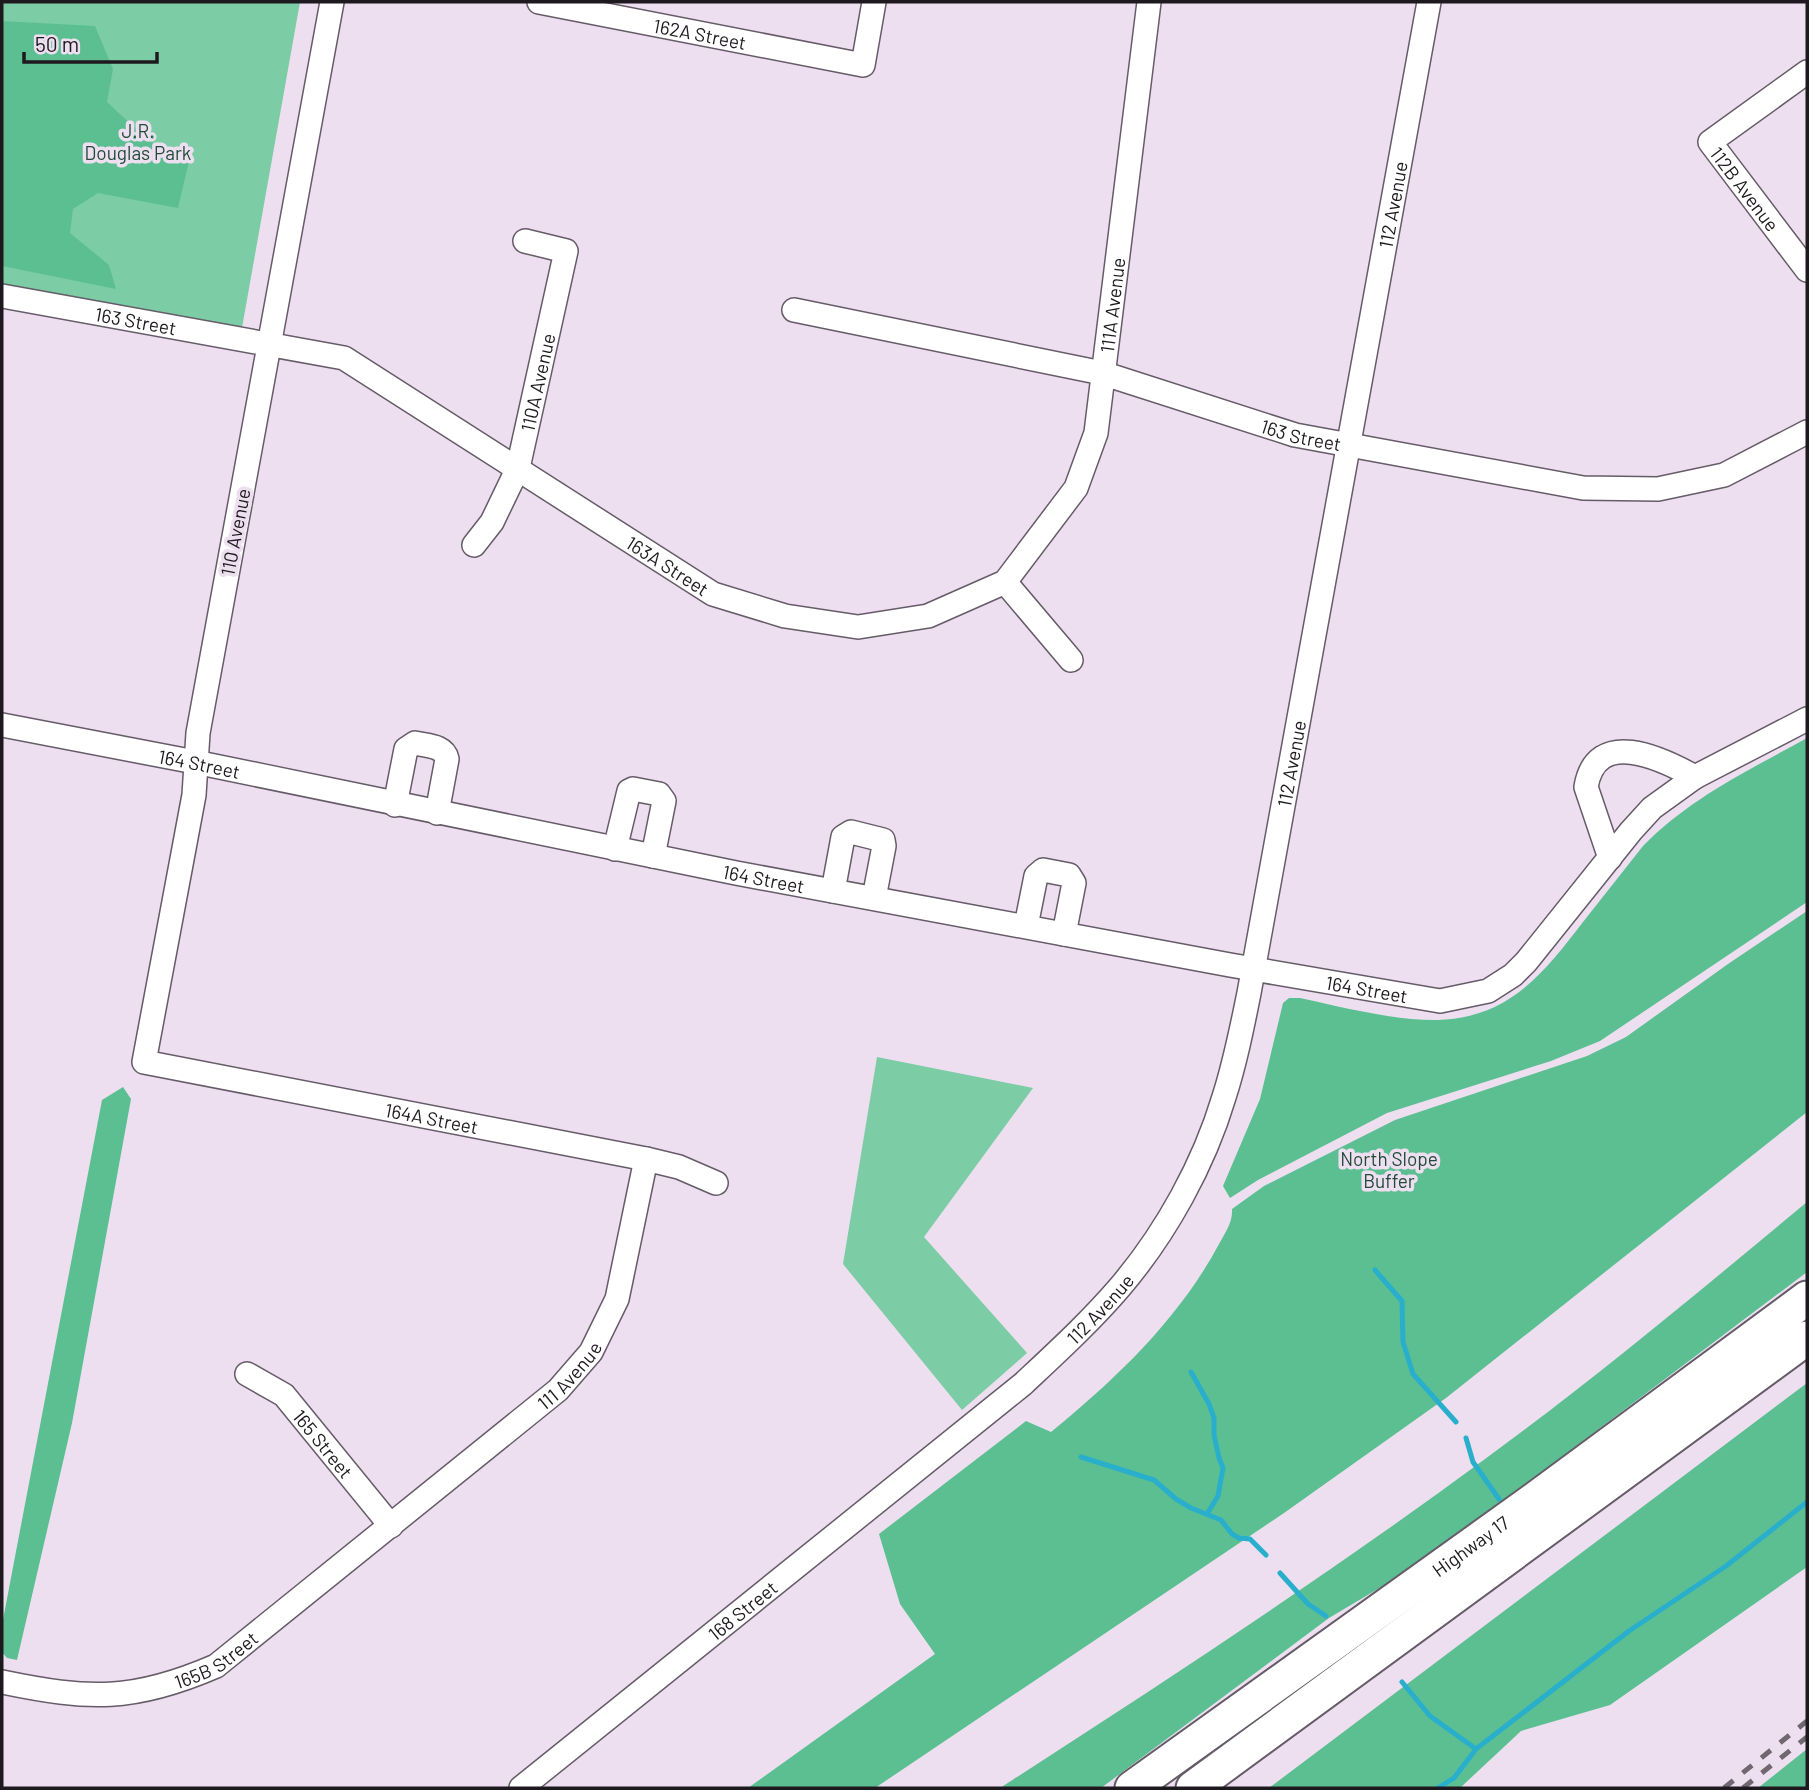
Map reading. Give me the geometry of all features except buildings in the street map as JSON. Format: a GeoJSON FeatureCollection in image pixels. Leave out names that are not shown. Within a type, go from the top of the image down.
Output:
{"type":"FeatureCollection","features":[{"type":"Feature","properties":{"kind":"highway","name":"Highway 17"},"geometry":{"type":"LineString","coordinates":[[1132,1788],[1524,1507],[1807,1298]]}},
{"type":"Feature","properties":{"kind":"highway","name":"Highway 17"},"geometry":{"type":"LineString","coordinates":[[1193,1788],[1807,1338]]}},
{"type":"Feature","properties":{"kind":"street","name":"110 Avenue"},"geometry":{"type":"LineString","coordinates":[[144,1062],[194,795],[198,733],[332,2]]}},
{"type":"Feature","properties":{"kind":"street","name":"162A Street"},"geometry":{"type":"LineString","coordinates":[[539,2],[627,10],[863,65],[874,2]]}},
{"type":"Feature","properties":{"kind":"street","name":"111A Avenue"},"geometry":{"type":"LineString","coordinates":[[1005,582],[1076,488],[1096,433],[1149,2]]}},
{"type":"Feature","properties":{"kind":"street","name":"112 Avenue"},"geometry":{"type":"LineString","coordinates":[[964,1433],[1023,1384],[1079,1332],[1121,1286],[1144,1255],[1192,1174],[1217,1116],[1235,1058],[1254,970],[1429,2]]}},
{"type":"Feature","properties":{"kind":"street","name":"112B Avenue"},"geometry":{"type":"LineString","coordinates":[[1807,72],[1710,142],[1807,270]]}},
{"type":"Feature","properties":{"kind":"street","name":"110A Avenue"},"geometry":{"type":"LineString","coordinates":[[474,545],[492,522],[518,468],[566,251],[525,242]]}},
{"type":"Feature","properties":{"kind":"street","name":"163 Street"},"geometry":{"type":"LineString","coordinates":[[2,296],[270,344]]}},
{"type":"Feature","properties":{"kind":"street","name":"163 Street"},"geometry":{"type":"LineString","coordinates":[[793,310],[1102,373],[1295,435],[1583,488],[1658,489],[1724,475],[1807,432]]}},
{"type":"Feature","properties":{"kind":"street","name":"163A Street"},"geometry":{"type":"LineString","coordinates":[[270,344],[344,358],[713,594],[785,616],[858,627],[928,616],[1005,582]]}},
{"type":"Feature","properties":{"kind":"street"},"geometry":{"type":"LineString","coordinates":[[1005,582],[1071,660]]}},
{"type":"Feature","properties":{"kind":"street","name":"164 Street"},"geometry":{"type":"LineString","coordinates":[[2,725],[833,891],[1254,970],[1440,1001],[1474,996],[1501,984],[1526,962],[1652,808],[1669,794],[1695,777],[1807,719]]}},
{"type":"Feature","properties":{"kind":"street"},"geometry":{"type":"LineString","coordinates":[[395,804],[406,749],[415,743],[442,749],[446,753],[437,813]]}},
{"type":"Feature","properties":{"kind":"street"},"geometry":{"type":"LineString","coordinates":[[1610,858],[1587,788],[1588,777],[1599,760],[1609,753],[1630,752],[1665,762],[1695,777]]}},
{"type":"Feature","properties":{"kind":"street"},"geometry":{"type":"LineString","coordinates":[[615,849],[629,791],[633,789],[659,793],[664,801],[653,856]]}},
{"type":"Feature","properties":{"kind":"street"},"geometry":{"type":"LineString","coordinates":[[833,891],[844,837],[851,832],[883,840],[874,898]]}},
{"type":"Feature","properties":{"kind":"street"},"geometry":{"type":"LineString","coordinates":[[1026,926],[1039,872],[1043,870],[1069,875],[1074,883],[1064,934]]}},
{"type":"Feature","properties":{"kind":"street","name":"164A Street"},"geometry":{"type":"LineString","coordinates":[[144,1062],[646,1159],[679,1167],[716,1183]]}},
{"type":"Feature","properties":{"kind":"street","name":"111 Avenue"},"geometry":{"type":"LineString","coordinates":[[391,1526],[558,1390],[591,1352],[617,1299],[646,1159]]}},
{"type":"Feature","properties":{"kind":"street","name":"165 Street"},"geometry":{"type":"LineString","coordinates":[[247,1374],[284,1395],[391,1526]]}},
{"type":"Feature","properties":{"kind":"street","name":"168 Street"},"geometry":{"type":"LineString","coordinates":[[522,1788],[964,1433]]}},
{"type":"Feature","properties":{"kind":"street","name":"165B Street"},"geometry":{"type":"LineString","coordinates":[[2,1682],[64,1693],[104,1696],[146,1691],[184,1679],[216,1666],[391,1526]]}},
{"type":"Feature","properties":{"kind":"green space","name":"J.R. Douglas Park"},"geometry":{"type":"Polygon","coordinates":[[[2,2],[300,2],[240,339],[2,292],[2,2]]]}},
{"type":"Feature","properties":{"kind":"green space"},"geometry":{"type":"Polygon","coordinates":[[[2,21],[95,26],[113,69],[107,102],[150,142],[190,157],[178,208],[98,193],[73,209],[70,233],[109,265],[116,289],[2,266],[2,21]]]}},
{"type":"Feature","properties":{"kind":"green space"},"geometry":{"type":"Polygon","coordinates":[[[1807,738],[1807,902],[1600,1041],[1551,1061],[1387,1113],[1258,1180],[1230,1198],[1223,1186],[1260,1099],[1283,1003],[1289,998],[1422,1020],[1463,1017],[1505,1002],[1539,975],[1554,959],[1643,846],[1661,829],[1700,799],[1807,738]]]}},
{"type":"Feature","properties":{"kind":"green space","name":"North Slope Buffer"},"geometry":{"type":"Polygon","coordinates":[[[1807,911],[1807,1112],[1446,1398],[1284,1513],[875,1788],[748,1788],[935,1654],[900,1604],[879,1534],[1026,1421],[1051,1432],[1099,1391],[1144,1346],[1185,1298],[1226,1232],[1232,1209],[1264,1186],[1395,1120],[1587,1056],[1626,1037],[1807,911]]]}},
{"type":"Feature","properties":{"kind":"green space"},"geometry":{"type":"Polygon","coordinates":[[[877,1057],[1033,1088],[924,1237],[1027,1353],[962,1410],[843,1264],[877,1057]]]}},
{"type":"Feature","properties":{"kind":"green space"},"geometry":{"type":"Polygon","coordinates":[[[123,1087],[131,1099],[72,1423],[17,1660],[7,1658],[2,1652],[2,1625],[102,1100],[123,1087]]]}},
{"type":"Feature","properties":{"kind":"green space"},"geometry":{"type":"Polygon","coordinates":[[[1807,1202],[1807,1272],[1420,1564],[1329,1618],[1101,1788],[1000,1788],[1245,1627],[1426,1502],[1608,1365],[1807,1202]]]}},
{"type":"Feature","properties":{"kind":"green space"},"geometry":{"type":"Polygon","coordinates":[[[1807,1383],[1807,1567],[1610,1705],[1521,1731],[1460,1788],[1269,1788],[1807,1383]]]}},
{"type":"Feature","properties":{"kind":"green space"},"geometry":{"type":"Polygon","coordinates":[[[1807,1749],[1807,1788],[1758,1788],[1807,1749]]]}},
{"type":"Feature","properties":{"kind":"waterway"},"geometry":{"type":"LineString","coordinates":[[1375,1270],[1402,1301],[1403,1342],[1413,1374],[1456,1422]]}},
{"type":"Feature","properties":{"kind":"waterway"},"geometry":{"type":"LineString","coordinates":[[1191,1372],[1214,1418],[1214,1435],[1223,1468],[1218,1496],[1207,1514]]}},
{"type":"Feature","properties":{"kind":"waterway"},"geometry":{"type":"LineString","coordinates":[[1466,1438],[1473,1462],[1499,1499]]}},
{"type":"Feature","properties":{"kind":"waterway"},"geometry":{"type":"LineString","coordinates":[[1081,1457],[1154,1480],[1191,1508],[1221,1520],[1232,1534],[1250,1539],[1266,1555]]}},
{"type":"Feature","properties":{"kind":"waterway"},"geometry":{"type":"LineString","coordinates":[[1438,1788],[1454,1778],[1476,1749],[1629,1631],[1726,1566],[1807,1502]]}},
{"type":"Feature","properties":{"kind":"waterway"},"geometry":{"type":"LineString","coordinates":[[1280,1573],[1308,1604],[1326,1616]]}},
{"type":"Feature","properties":{"kind":"waterway"},"geometry":{"type":"LineString","coordinates":[[1402,1682],[1430,1716],[1476,1749]]}},
{"type":"Feature","properties":{"kind":"railway"},"geometry":{"type":"LineString","coordinates":[[1724,1788],[1807,1721]]}},
{"type":"Feature","properties":{"kind":"railway"},"geometry":{"type":"LineString","coordinates":[[1743,1788],[1807,1737]]}}]}
